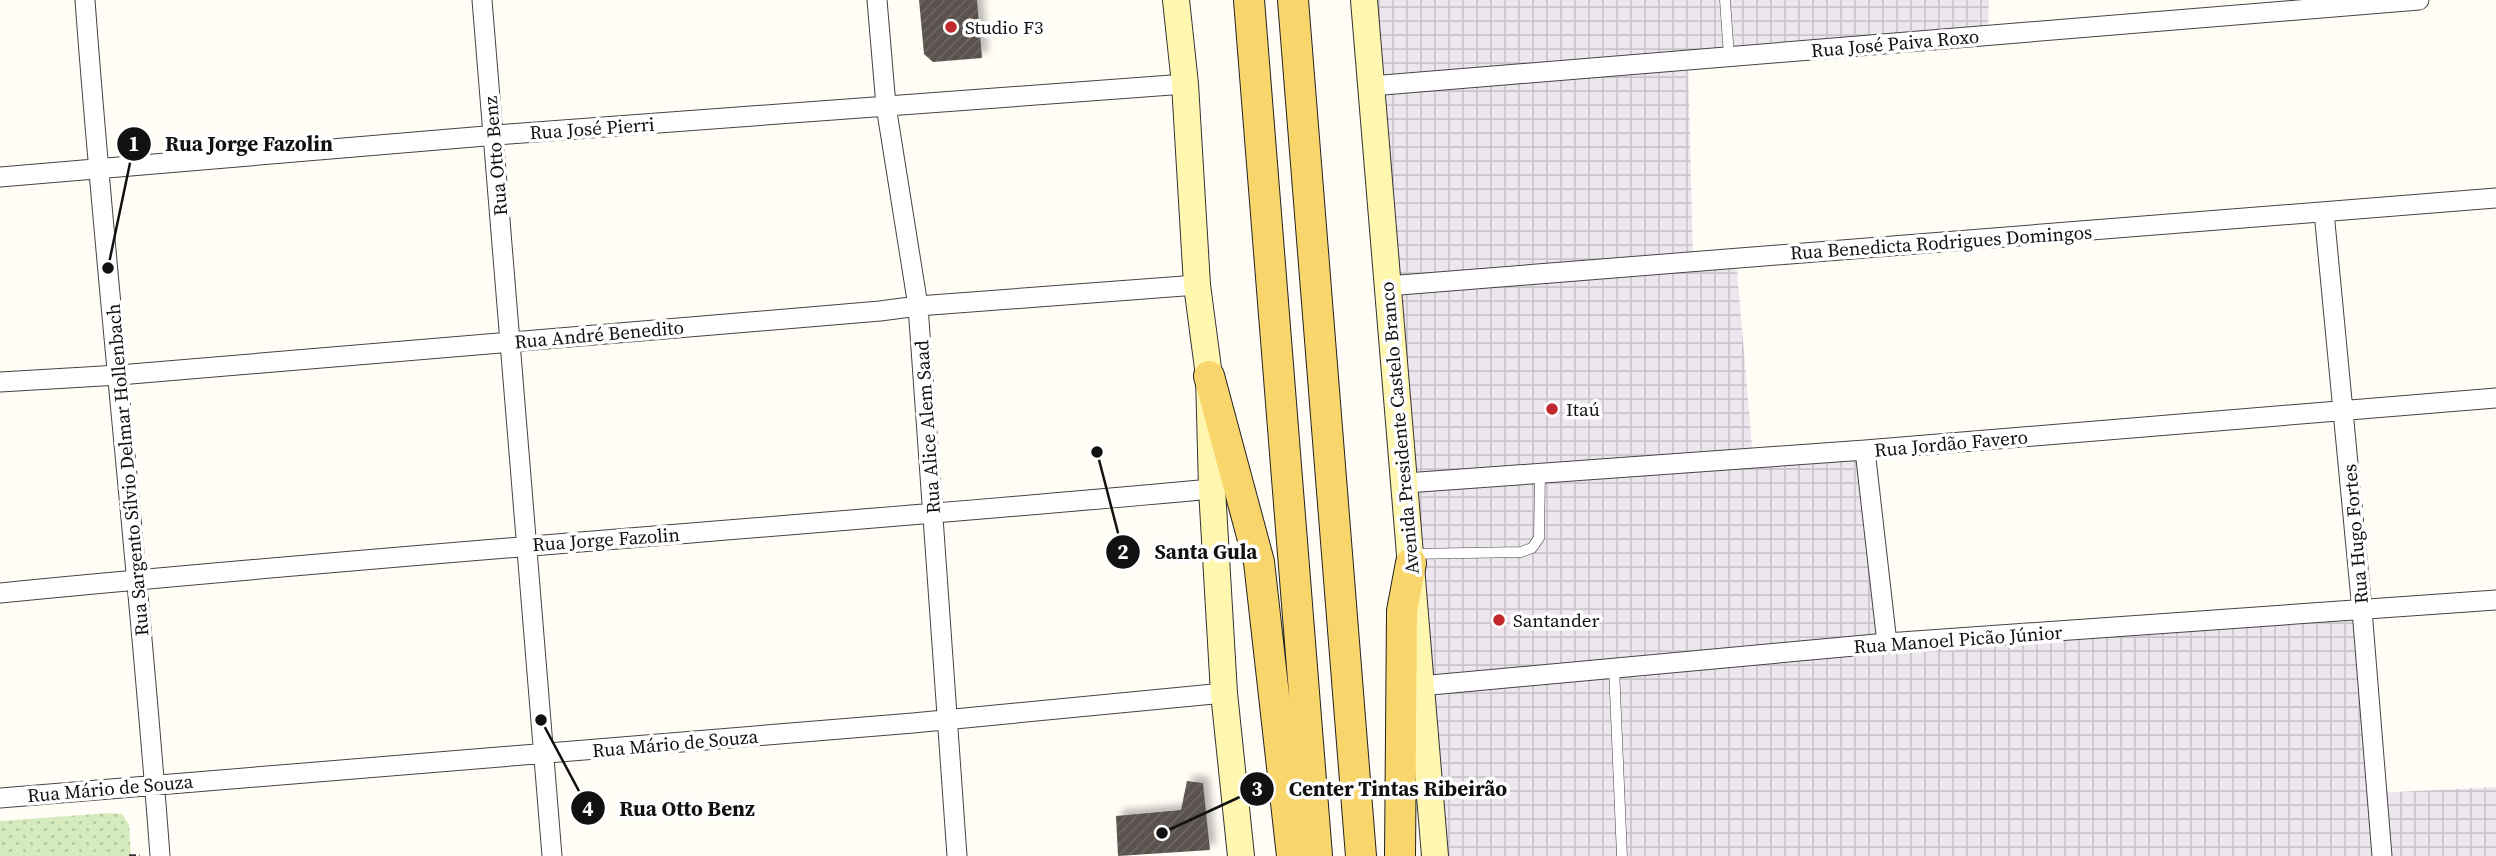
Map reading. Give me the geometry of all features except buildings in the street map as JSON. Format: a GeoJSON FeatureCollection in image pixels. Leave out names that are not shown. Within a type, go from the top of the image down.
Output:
{"type":"FeatureCollection","features":[{"type":"Feature","properties":{"kind":"main road"},"geometry":{"type":"LineString","coordinates":[[1176,0],[1185,84],[1197,285],[1209,376],[1212,489],[1224,693],[1241,856]]}},
{"type":"Feature","properties":{"kind":"main road"},"geometry":{"type":"LineString","coordinates":[[1249,0],[1317,856]]}},
{"type":"Feature","properties":{"kind":"main road"},"geometry":{"type":"LineString","coordinates":[[1293,0],[1361,856]]}},
{"type":"Feature","properties":{"kind":"main road","name":"Avenida Presidente Castelo Branco"},"geometry":{"type":"LineString","coordinates":[[1364,0],[1435,856]]}},
{"type":"Feature","properties":{"kind":"main road"},"geometry":{"type":"LineString","coordinates":[[1209,376],[1259,562],[1292,856]]}},
{"type":"Feature","properties":{"kind":"main road"},"geometry":{"type":"LineString","coordinates":[[1400,856],[1402,611],[1411,559]]}},
{"type":"Feature","properties":{"kind":"street","name":"Rua Sargento Sílvio Delmar Hollenbach"},"geometry":{"type":"LineString","coordinates":[[85,0],[98,170],[138,579],[160,856]]}},
{"type":"Feature","properties":{"kind":"street","name":"Rua Otto Benz"},"geometry":{"type":"LineString","coordinates":[[482,0],[552,856]]}},
{"type":"Feature","properties":{"kind":"street","name":"Rua Alice Alem Saad"},"geometry":{"type":"LineString","coordinates":[[877,0],[886,106],[918,306],[957,856]]}},
{"type":"Feature","properties":{"kind":"street","name":"Rua José Paiva Roxo"},"geometry":{"type":"LineString","coordinates":[[1371,86],[2419,0]]}},
{"type":"Feature","properties":{"kind":"street","name":"Rua José Pierri"},"geometry":{"type":"LineString","coordinates":[[0,177],[493,135],[1185,84]]}},
{"type":"Feature","properties":{"kind":"street","name":"Rua Benedicta Rodrigues Domingos"},"geometry":{"type":"LineString","coordinates":[[1387,286],[2496,198]]}},
{"type":"Feature","properties":{"kind":"street","name":"Rua Hugo Fortes"},"geometry":{"type":"LineString","coordinates":[[2324,212],[2362,610],[2382,856]]}},
{"type":"Feature","properties":{"kind":"street","name":"Rua André Benedito"},"geometry":{"type":"LineString","coordinates":[[0,382],[119,375],[880,312],[918,306],[1197,285]]}},
{"type":"Feature","properties":{"kind":"street","name":"Rua Jordão Favero"},"geometry":{"type":"LineString","coordinates":[[1406,483],[1865,450],[2496,398]]}},
{"type":"Feature","properties":{"kind":"street"},"geometry":{"type":"LineString","coordinates":[[1865,450],[1887,643]]}},
{"type":"Feature","properties":{"kind":"street","name":"Rua Jorge Fazolin"},"geometry":{"type":"LineString","coordinates":[[0,593],[526,545],[933,514],[1212,489]]}},
{"type":"Feature","properties":{"kind":"street","name":"Rua Manoel Picão Júnior"},"geometry":{"type":"LineString","coordinates":[[1420,686],[1887,643],[2496,600]]}},
{"type":"Feature","properties":{"kind":"street","name":"Rua Mário de Souza"},"geometry":{"type":"LineString","coordinates":[[0,798],[544,754],[1224,693]]}},
{"type":"Feature","properties":{"kind":"lane"},"geometry":{"type":"LineString","coordinates":[[1725,0],[1728,56]]}},
{"type":"Feature","properties":{"kind":"lane"},"geometry":{"type":"LineString","coordinates":[[1411,559],[1521,552],[1532,548],[1539,538],[1541,473]]}},
{"type":"Feature","properties":{"kind":"lane"},"geometry":{"type":"LineString","coordinates":[[1614,668],[1622,856]]}},
{"type":"Feature","properties":{"kind":"shaded area"},"geometry":{"type":"Polygon","coordinates":[[[1364,0],[1989,0],[1988,35],[1688,60],[1693,261],[1736,258],[1753,458],[1865,450],[1887,643],[2362,610],[2377,793],[2496,787],[2496,856],[1439,856],[1364,0]]]}},
{"type":"Feature","properties":{"kind":"green space"},"geometry":{"type":"Polygon","coordinates":[[[122,814],[129,825],[131,856],[0,856],[0,821],[122,814]]]}},
{"type":"Feature","properties":{"kind":"place","name":"Studio F3"},"geometry":{"type":"Point","coordinates":[951,27]}},
{"type":"Feature","properties":{"kind":"place","name":"Rua Jorge Fazolin"},"geometry":{"type":"Point","coordinates":[108,268]}},
{"type":"Feature","properties":{"kind":"place","name":"Itaú"},"geometry":{"type":"Point","coordinates":[1552,409]}},
{"type":"Feature","properties":{"kind":"place","name":"Santa Gula"},"geometry":{"type":"Point","coordinates":[1097,452]}},
{"type":"Feature","properties":{"kind":"place","name":"Santander"},"geometry":{"type":"Point","coordinates":[1499,620]}},
{"type":"Feature","properties":{"kind":"place","name":"Rua Otto Benz"},"geometry":{"type":"Point","coordinates":[541,720]}},
{"type":"Feature","properties":{"kind":"place","name":"Center Tintas Ribeirão"},"geometry":{"type":"Point","coordinates":[1162,833]}}]}
